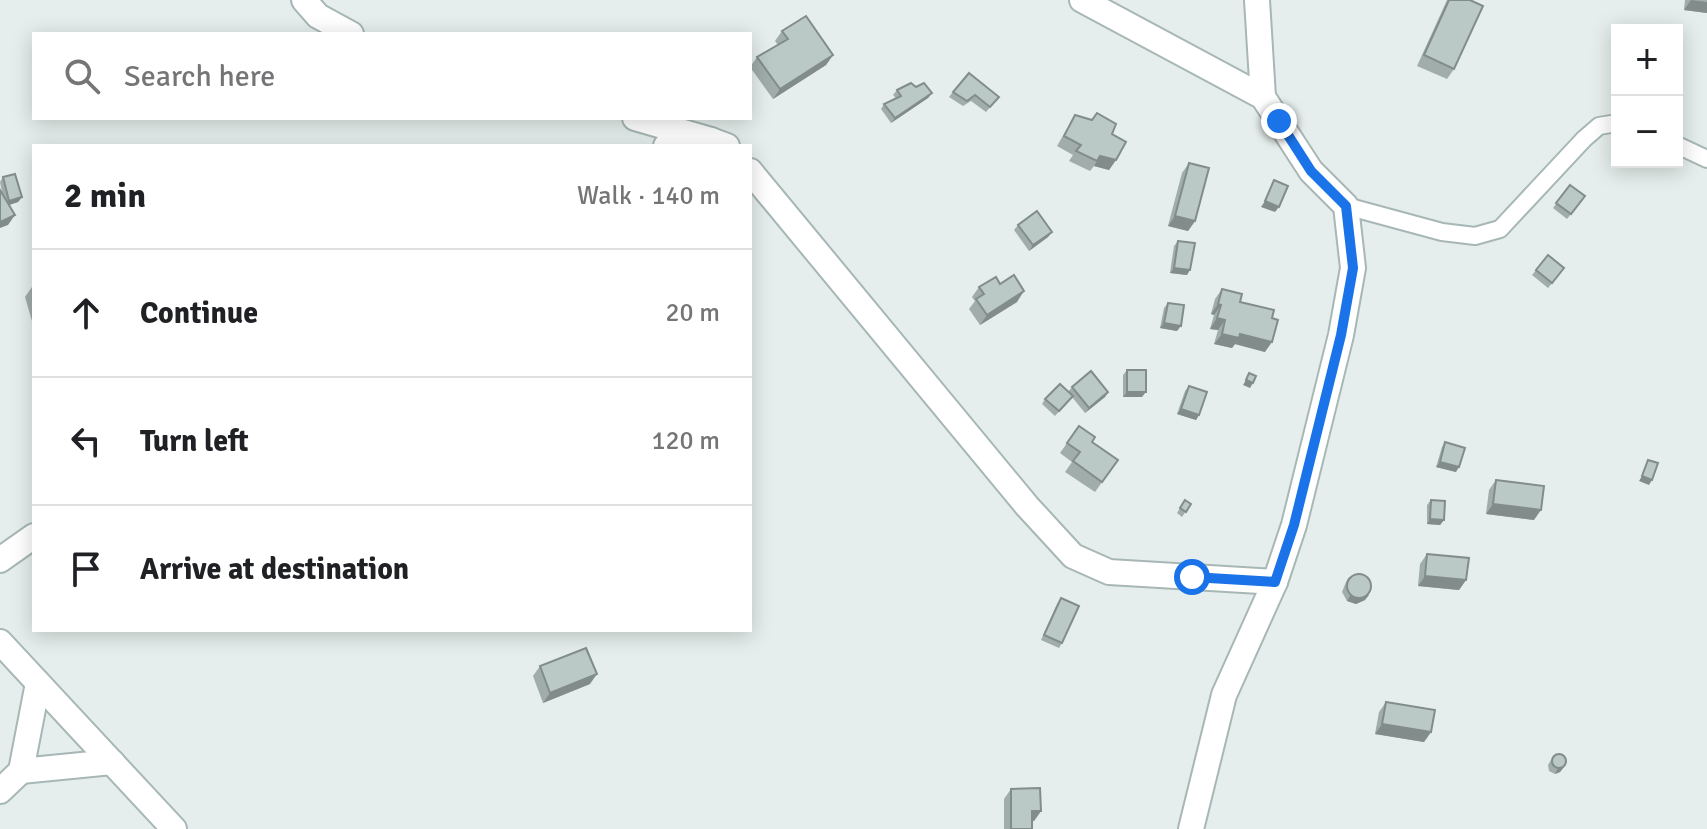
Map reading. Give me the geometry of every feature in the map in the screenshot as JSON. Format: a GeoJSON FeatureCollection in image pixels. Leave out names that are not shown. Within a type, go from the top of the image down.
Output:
{"type":"FeatureCollection","features":[{"type":"Feature","properties":{"kind":"street"},"geometry":{"type":"LineString","coordinates":[[304,0],[318,16],[347,32]]}},
{"type":"Feature","properties":{"kind":"street"},"geometry":{"type":"LineString","coordinates":[[1082,0],[1263,97],[1311,171],[1346,206],[1353,268],[1341,335],[1294,525],[1275,582],[1224,695],[1191,829]]}},
{"type":"Feature","properties":{"kind":"street"},"geometry":{"type":"LineString","coordinates":[[1257,0],[1263,97]]}},
{"type":"Feature","properties":{"kind":"street"},"geometry":{"type":"LineString","coordinates":[[642,120],[719,143]]}},
{"type":"Feature","properties":{"kind":"street"},"geometry":{"type":"LineString","coordinates":[[752,173],[1027,506],[1073,556],[1109,572],[1275,582]]}},
{"type":"Feature","properties":{"kind":"street"},"geometry":{"type":"LineString","coordinates":[[0,560],[32,537]]}},
{"type":"Feature","properties":{"kind":"street"},"geometry":{"type":"LineString","coordinates":[[0,642],[174,829]]}},
{"type":"Feature","properties":{"kind":"street"},"geometry":{"type":"LineString","coordinates":[[0,791],[21,771],[38,683]]}},
{"type":"Feature","properties":{"kind":"street"},"geometry":{"type":"LineString","coordinates":[[21,771],[112,762]]}},
{"type":"Feature","properties":{"kind":"lane"},"geometry":{"type":"LineString","coordinates":[[1346,206],[1442,232],[1475,236],[1500,229],[1584,139],[1599,126],[1611,124]]}},
{"type":"Feature","properties":{"kind":"lane"},"geometry":{"type":"LineString","coordinates":[[1683,148],[1707,159]]}},
{"type":"Feature","properties":{"kind":"building"},"geometry":{"type":"Polygon","coordinates":[[[1449,0],[1470,0],[1483,6],[1454,69],[1424,55],[1449,0]]]}},
{"type":"Feature","properties":{"kind":"building"},"geometry":{"type":"Polygon","coordinates":[[[806,16],[833,55],[780,89],[757,57],[788,39],[782,31],[806,16]]]}},
{"type":"Feature","properties":{"kind":"building"},"geometry":{"type":"Polygon","coordinates":[[[969,73],[999,97],[990,107],[975,95],[967,101],[953,92],[969,73]]]}},
{"type":"Feature","properties":{"kind":"building"},"geometry":{"type":"Polygon","coordinates":[[[911,83],[916,87],[924,83],[932,93],[895,118],[884,104],[901,96],[897,90],[911,83]]]}},
{"type":"Feature","properties":{"kind":"building"},"geometry":{"type":"Polygon","coordinates":[[[1097,113],[1116,124],[1112,134],[1126,142],[1116,160],[1100,156],[1097,161],[1076,151],[1081,145],[1064,136],[1075,115],[1092,120],[1097,113]]]}},
{"type":"Feature","properties":{"kind":"building"},"geometry":{"type":"Polygon","coordinates":[[[1189,163],[1209,168],[1195,221],[1175,216],[1189,163]]]}},
{"type":"Feature","properties":{"kind":"building"},"geometry":{"type":"Polygon","coordinates":[[[15,174],[22,197],[9,201],[3,177],[15,174]]]}},
{"type":"Feature","properties":{"kind":"building"},"geometry":{"type":"Polygon","coordinates":[[[1274,180],[1288,186],[1279,207],[1265,201],[1274,180]]]}},
{"type":"Feature","properties":{"kind":"building"},"geometry":{"type":"Polygon","coordinates":[[[1570,185],[1585,196],[1571,214],[1556,203],[1570,185]]]}},
{"type":"Feature","properties":{"kind":"building"},"geometry":{"type":"Polygon","coordinates":[[[0,190],[15,215],[0,222],[0,190]]]}},
{"type":"Feature","properties":{"kind":"building"},"geometry":{"type":"Polygon","coordinates":[[[1037,211],[1052,232],[1033,245],[1018,225],[1037,211]]]}},
{"type":"Feature","properties":{"kind":"building"},"geometry":{"type":"Polygon","coordinates":[[[1178,241],[1195,243],[1190,270],[1174,268],[1178,241]]]}},
{"type":"Feature","properties":{"kind":"building"},"geometry":{"type":"Polygon","coordinates":[[[1548,255],[1564,268],[1552,283],[1536,270],[1548,255]]]}},
{"type":"Feature","properties":{"kind":"building"},"geometry":{"type":"Polygon","coordinates":[[[1014,275],[1024,291],[987,315],[976,299],[984,294],[979,287],[996,277],[1000,284],[1014,275]]]}},
{"type":"Feature","properties":{"kind":"building"},"geometry":{"type":"Polygon","coordinates":[[[1222,289],[1242,294],[1240,302],[1274,310],[1272,318],[1278,320],[1272,342],[1240,334],[1239,338],[1222,334],[1225,320],[1217,318],[1222,289]]]}},
{"type":"Feature","properties":{"kind":"building"},"geometry":{"type":"Polygon","coordinates":[[[1168,303],[1184,305],[1181,326],[1164,323],[1168,303]]]}},
{"type":"Feature","properties":{"kind":"building"},"geometry":{"type":"Polygon","coordinates":[[[1127,370],[1146,370],[1146,392],[1127,392],[1127,370]]]}},
{"type":"Feature","properties":{"kind":"building"},"geometry":{"type":"Polygon","coordinates":[[[1091,371],[1108,392],[1089,408],[1072,387],[1091,371]]]}},
{"type":"Feature","properties":{"kind":"building"},"geometry":{"type":"Polygon","coordinates":[[[1249,373],[1256,376],[1253,383],[1246,380],[1249,373]]]}},
{"type":"Feature","properties":{"kind":"building"},"geometry":{"type":"Polygon","coordinates":[[[1060,384],[1073,396],[1059,411],[1045,399],[1060,384]]]}},
{"type":"Feature","properties":{"kind":"building"},"geometry":{"type":"Polygon","coordinates":[[[1189,386],[1207,392],[1199,415],[1181,409],[1189,386]]]}},
{"type":"Feature","properties":{"kind":"building"},"geometry":{"type":"Polygon","coordinates":[[[1079,426],[1095,437],[1092,442],[1118,460],[1102,482],[1073,461],[1080,452],[1067,443],[1079,426]]]}},
{"type":"Feature","properties":{"kind":"building"},"geometry":{"type":"Polygon","coordinates":[[[1445,442],[1465,448],[1459,467],[1440,462],[1445,442]]]}},
{"type":"Feature","properties":{"kind":"building"},"geometry":{"type":"Polygon","coordinates":[[[1648,460],[1658,463],[1652,480],[1642,476],[1648,460]]]}},
{"type":"Feature","properties":{"kind":"building"},"geometry":{"type":"Polygon","coordinates":[[[1496,480],[1544,486],[1541,510],[1493,504],[1496,480]]]}},
{"type":"Feature","properties":{"kind":"building"},"geometry":{"type":"Polygon","coordinates":[[[1185,500],[1191,504],[1186,512],[1180,508],[1185,500]]]}},
{"type":"Feature","properties":{"kind":"building"},"geometry":{"type":"Polygon","coordinates":[[[1431,500],[1445,501],[1444,520],[1430,519],[1431,500]]]}},
{"type":"Feature","properties":{"kind":"building"},"geometry":{"type":"Polygon","coordinates":[[[1427,554],[1469,558],[1466,580],[1425,576],[1427,554]]]}},
{"type":"Feature","properties":{"kind":"building"},"geometry":{"type":"Polygon","coordinates":[[[1359,574],[1368,577],[1371,586],[1368,595],[1359,598],[1350,595],[1347,586],[1350,577],[1359,574]]]}},
{"type":"Feature","properties":{"kind":"building"},"geometry":{"type":"Polygon","coordinates":[[[1061,598],[1079,606],[1062,643],[1044,635],[1061,598]]]}},
{"type":"Feature","properties":{"kind":"building"},"geometry":{"type":"Polygon","coordinates":[[[586,648],[597,674],[550,693],[540,666],[586,648]]]}},
{"type":"Feature","properties":{"kind":"building"},"geometry":{"type":"Polygon","coordinates":[[[1386,702],[1435,710],[1431,732],[1382,724],[1386,702]]]}},
{"type":"Feature","properties":{"kind":"building"},"geometry":{"type":"Polygon","coordinates":[[[1559,754],[1566,761],[1559,768],[1552,761],[1559,754]]]}},
{"type":"Feature","properties":{"kind":"building"},"geometry":{"type":"Polygon","coordinates":[[[1040,788],[1041,811],[1032,811],[1032,829],[1011,829],[1011,789],[1040,788]]]}},
{"type":"Feature","properties":{"kind":"route"},"geometry":{"type":"LineString","coordinates":[[1192,577],[1275,582],[1294,525],[1341,335],[1353,268],[1346,206],[1311,171],[1279,121]]}}]}
